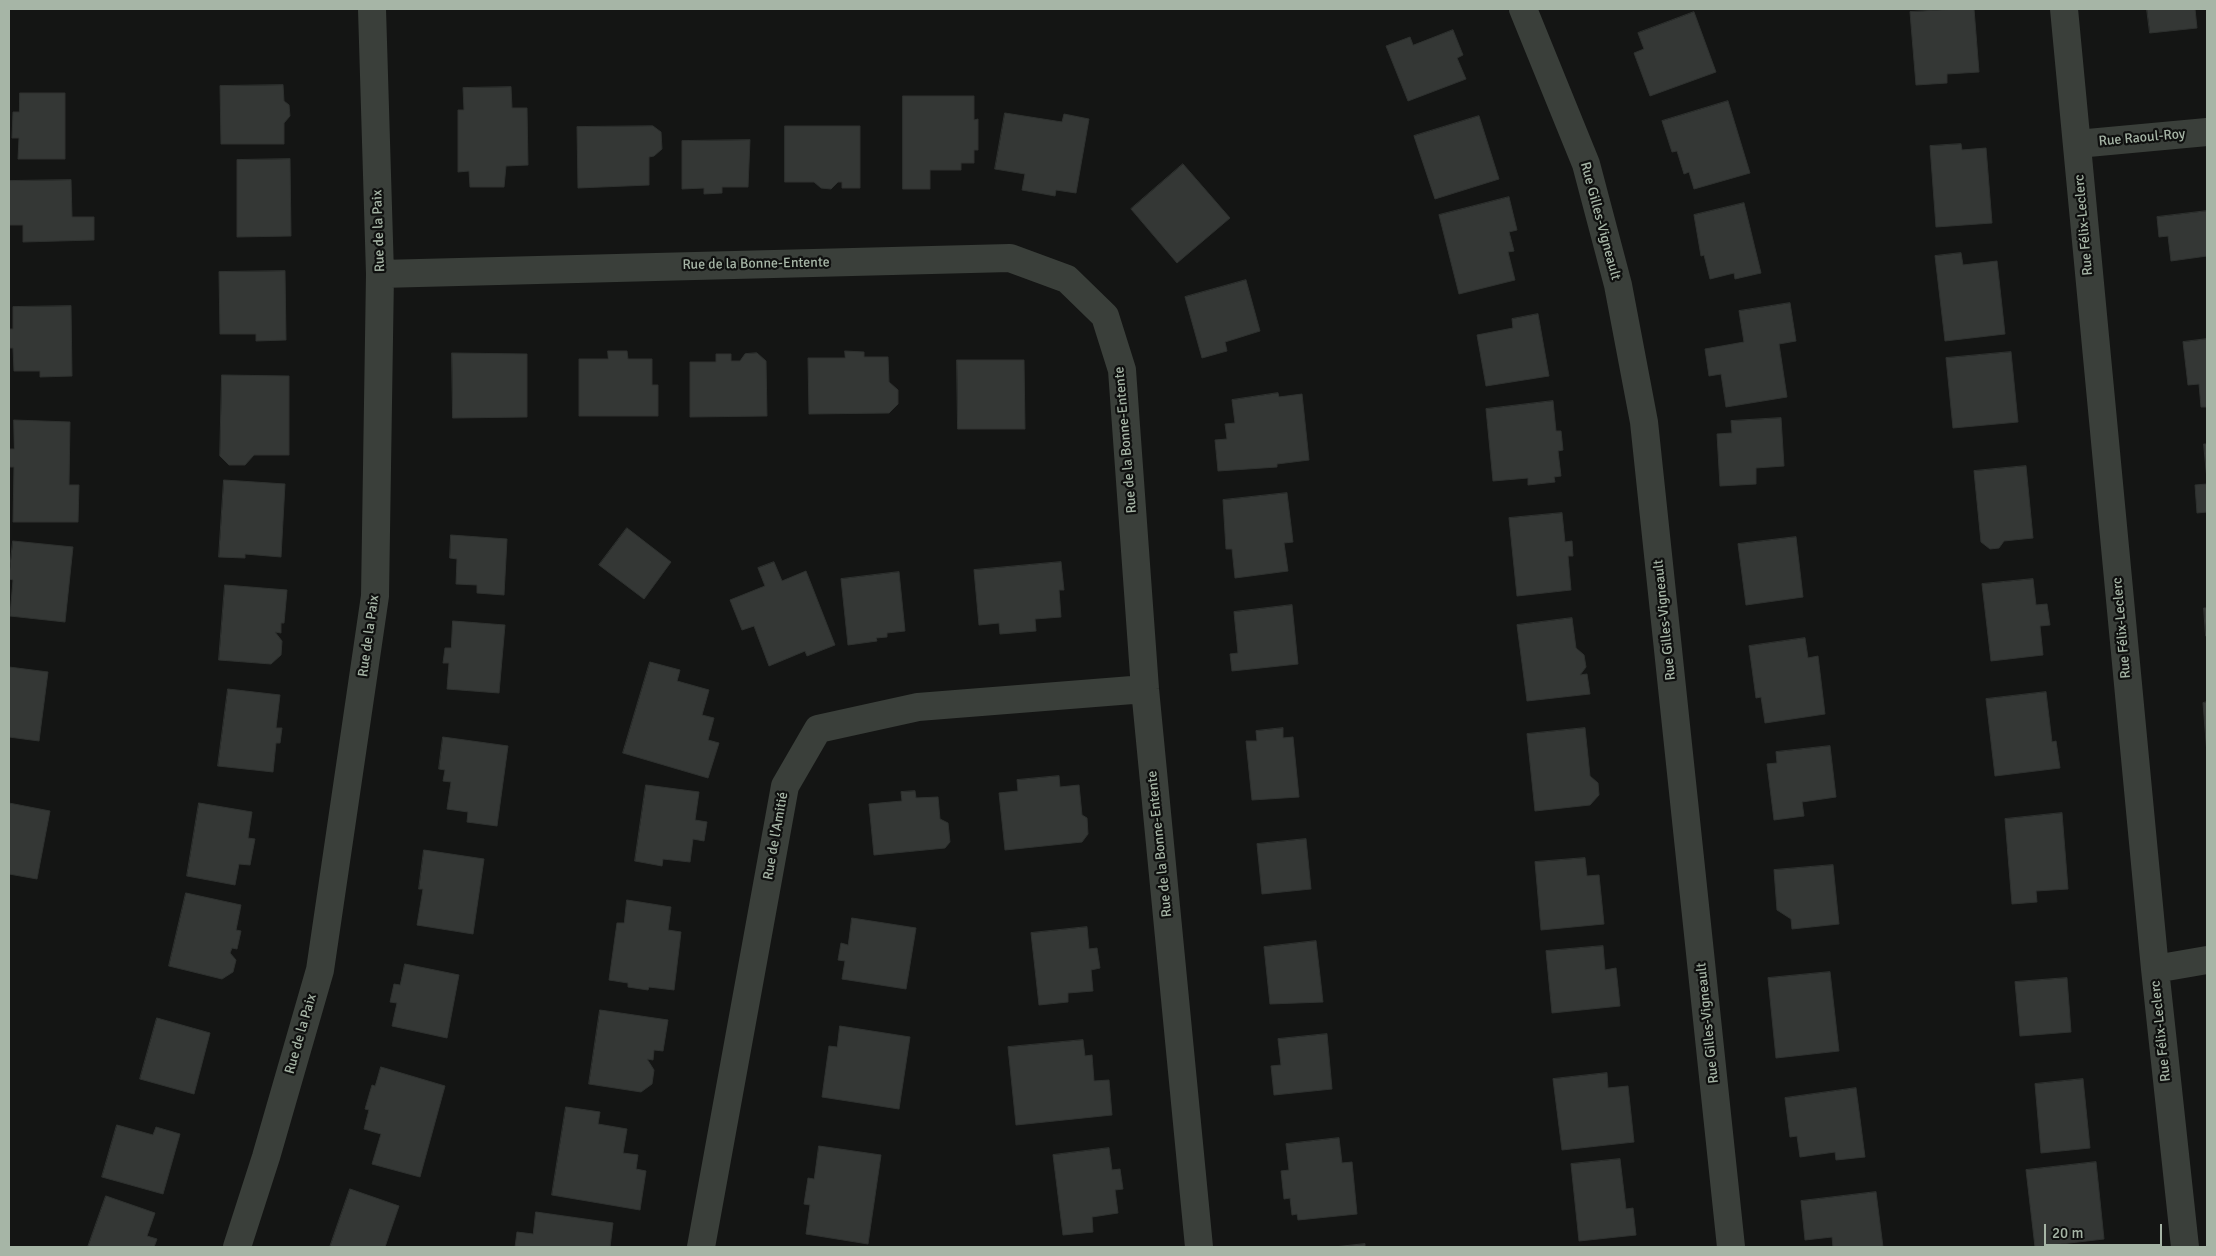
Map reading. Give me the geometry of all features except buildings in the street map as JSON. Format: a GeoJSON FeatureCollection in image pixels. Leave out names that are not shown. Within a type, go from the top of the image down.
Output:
{"type":"FeatureCollection","features":[{"type":"Feature","properties":{"kind":"street","name":"Rue de la Paix"},"geometry":{"type":"LineString","coordinates":[[236,1247],[266,1157],[320,970],[376,596],[380,274],[372,9]]}},
{"type":"Feature","properties":{"kind":"street","name":"Rue Gilles-Vigneault"},"geometry":{"type":"LineString","coordinates":[[1523,9],[1586,164],[1618,285],[1644,422],[1732,1247]]}},
{"type":"Feature","properties":{"kind":"street","name":"Rue Félix-Leclerc"},"geometry":{"type":"LineString","coordinates":[[2064,9],[2155,969],[2185,1247]]}},
{"type":"Feature","properties":{"kind":"street","name":"Rue Raoul-Roy"},"geometry":{"type":"LineString","coordinates":[[2077,144],[2207,132]]}},
{"type":"Feature","properties":{"kind":"street","name":"Rue de la Bonne-Entente"},"geometry":{"type":"LineString","coordinates":[[380,274],[1010,258],[1067,279],[1104,316],[1122,370],[1145,689],[1199,1247]]}},
{"type":"Feature","properties":{"kind":"street","name":"Rue de l'Amitié"},"geometry":{"type":"LineString","coordinates":[[701,1247],[785,786],[818,729],[918,707],[1145,689]]}},
{"type":"Feature","properties":{"kind":"street"},"geometry":{"type":"LineString","coordinates":[[2155,969],[2207,960]]}}]}
